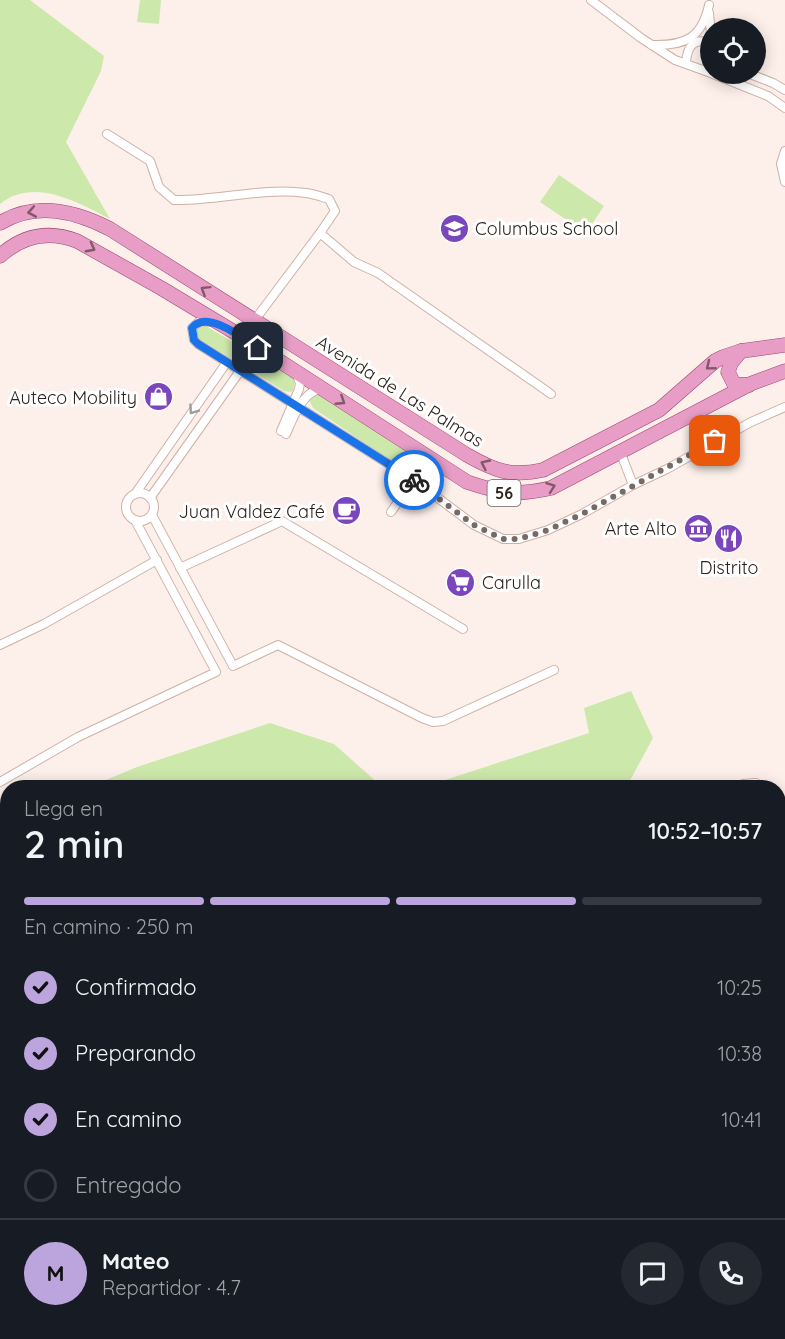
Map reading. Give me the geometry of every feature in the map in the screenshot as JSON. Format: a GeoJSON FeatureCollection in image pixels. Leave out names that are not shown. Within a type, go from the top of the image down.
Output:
{"type":"FeatureCollection","features":[{"type":"Feature","properties":{"kind":"main road","name":"Avenida de Las Palmas"},"geometry":{"type":"LineString","coordinates":[[0,223],[14,216],[44,210],[61,211],[90,219],[110,229],[467,455],[504,473],[524,474],[543,470],[660,410],[715,362],[741,351],[785,345]]}},
{"type":"Feature","properties":{"kind":"main road","name":"56"},"geometry":{"type":"LineString","coordinates":[[0,256],[15,244],[40,234],[64,236],[90,247],[223,326],[467,482],[498,492],[529,493],[551,488],[750,384],[785,371]]}},
{"type":"Feature","properties":{"kind":"main road"},"geometry":{"type":"LineString","coordinates":[[741,351],[731,363],[728,372],[730,379],[737,385],[750,384]]}},
{"type":"Feature","properties":{"kind":"street"},"geometry":{"type":"LineString","coordinates":[[591,0],[611,17],[675,60],[700,68]]}},
{"type":"Feature","properties":{"kind":"street"},"geometry":{"type":"LineString","coordinates":[[652,45],[670,45],[688,40],[706,20],[710,2]]}},
{"type":"Feature","properties":{"kind":"street"},"geometry":{"type":"LineString","coordinates":[[710,2],[710,18]]}},
{"type":"Feature","properties":{"kind":"street"},"geometry":{"type":"LineString","coordinates":[[686,63],[691,44],[700,41]]}},
{"type":"Feature","properties":{"kind":"street"},"geometry":{"type":"LineString","coordinates":[[766,80],[785,90]]}},
{"type":"Feature","properties":{"kind":"street"},"geometry":{"type":"LineString","coordinates":[[739,84],[768,96],[785,108]]}},
{"type":"Feature","properties":{"kind":"street"},"geometry":{"type":"LineString","coordinates":[[107,134],[150,161],[159,187],[174,200],[199,200],[270,192],[306,193],[329,199],[334,211],[254,321]]}},
{"type":"Feature","properties":{"kind":"street"},"geometry":{"type":"LineString","coordinates":[[785,151],[781,164],[785,182]]}},
{"type":"Feature","properties":{"kind":"street"},"geometry":{"type":"LineString","coordinates":[[320,233],[354,262],[378,273],[551,394]]}},
{"type":"Feature","properties":{"kind":"street"},"geometry":{"type":"LineString","coordinates":[[223,326],[200,321],[192,328],[191,334],[198,344],[414,480],[474,525],[503,539],[519,539],[548,530],[667,469],[751,422],[785,407]]}},
{"type":"Feature","properties":{"kind":"street"},"geometry":{"type":"LineString","coordinates":[[3,780],[78,737],[216,672],[135,520],[128,515],[126,507],[128,499],[135,494],[227,363]]}},
{"type":"Feature","properties":{"kind":"street"},"geometry":{"type":"LineString","coordinates":[[150,498],[240,371]]}},
{"type":"Feature","properties":{"kind":"street"},"geometry":{"type":"LineString","coordinates":[[284,432],[296,406],[300,383],[296,372]]}},
{"type":"Feature","properties":{"kind":"street"},"geometry":{"type":"LineString","coordinates":[[296,406],[311,392],[322,389]]}},
{"type":"Feature","properties":{"kind":"street"},"geometry":{"type":"LineString","coordinates":[[391,512],[423,464],[423,459],[415,448]]}},
{"type":"Feature","properties":{"kind":"street"},"geometry":{"type":"LineString","coordinates":[[620,451],[633,485]]}},
{"type":"Feature","properties":{"kind":"street"},"geometry":{"type":"LineString","coordinates":[[135,494],[143,494],[150,498],[153,504],[152,515],[233,666],[278,645],[433,722],[443,721],[554,670]]}},
{"type":"Feature","properties":{"kind":"street"},"geometry":{"type":"LineString","coordinates":[[135,520],[142,521],[152,515]]}},
{"type":"Feature","properties":{"kind":"street"},"geometry":{"type":"LineString","coordinates":[[180,568],[282,521],[463,629]]}},
{"type":"Feature","properties":{"kind":"street"},"geometry":{"type":"LineString","coordinates":[[0,645],[44,624],[157,560]]}},
{"type":"Feature","properties":{"kind":"green space"},"geometry":{"type":"Polygon","coordinates":[[[0,0],[30,0],[104,56],[101,71],[66,142],[110,219],[70,200],[41,192],[13,196],[0,204],[0,0]]]}},
{"type":"Feature","properties":{"kind":"green space"},"geometry":{"type":"Polygon","coordinates":[[[140,0],[161,0],[159,24],[137,22],[140,0]]]}},
{"type":"Feature","properties":{"kind":"green space"},"geometry":{"type":"Polygon","coordinates":[[[559,175],[604,206],[586,233],[540,202],[559,175]]]}},
{"type":"Feature","properties":{"kind":"green space"},"geometry":{"type":"Polygon","coordinates":[[[204,325],[291,376],[295,381],[293,390],[284,391],[198,338],[195,328],[204,325]]]}},
{"type":"Feature","properties":{"kind":"green space"},"geometry":{"type":"Polygon","coordinates":[[[316,394],[412,455],[416,461],[414,470],[408,472],[313,408],[309,400],[316,394]]]}},
{"type":"Feature","properties":{"kind":"green space"},"geometry":{"type":"Polygon","coordinates":[[[631,691],[653,738],[630,780],[445,780],[589,733],[584,708],[631,691]]]}},
{"type":"Feature","properties":{"kind":"green space"},"geometry":{"type":"Polygon","coordinates":[[[270,723],[334,744],[374,780],[106,780],[137,767],[270,723]]]}},
{"type":"Feature","properties":{"kind":"way so far"},"geometry":{"type":"LineString","coordinates":[[414,480],[486,532],[503,539],[519,539],[548,530],[582,514],[715,441]]}},
{"type":"Feature","properties":{"kind":"place","name":"Columbus School"},"geometry":{"type":"Point","coordinates":[454,228]}},
{"type":"Feature","properties":{"kind":"place","name":"Auteco Mobility"},"geometry":{"type":"Point","coordinates":[158,397]}},
{"type":"Feature","properties":{"kind":"place","name":"Juan Valdez Café"},"geometry":{"type":"Point","coordinates":[346,511]}},
{"type":"Feature","properties":{"kind":"place","name":"Arte Alto"},"geometry":{"type":"Point","coordinates":[698,528]}},
{"type":"Feature","properties":{"kind":"place","name":"Distrito"},"geometry":{"type":"Point","coordinates":[729,538]}},
{"type":"Feature","properties":{"kind":"place","name":"Carulla"},"geometry":{"type":"Point","coordinates":[461,582]}},
{"type":"Feature","properties":{"kind":"route"},"geometry":{"type":"LineString","coordinates":[[258,348],[223,326],[200,321],[192,328],[191,334],[198,344],[414,480]]}}]}
